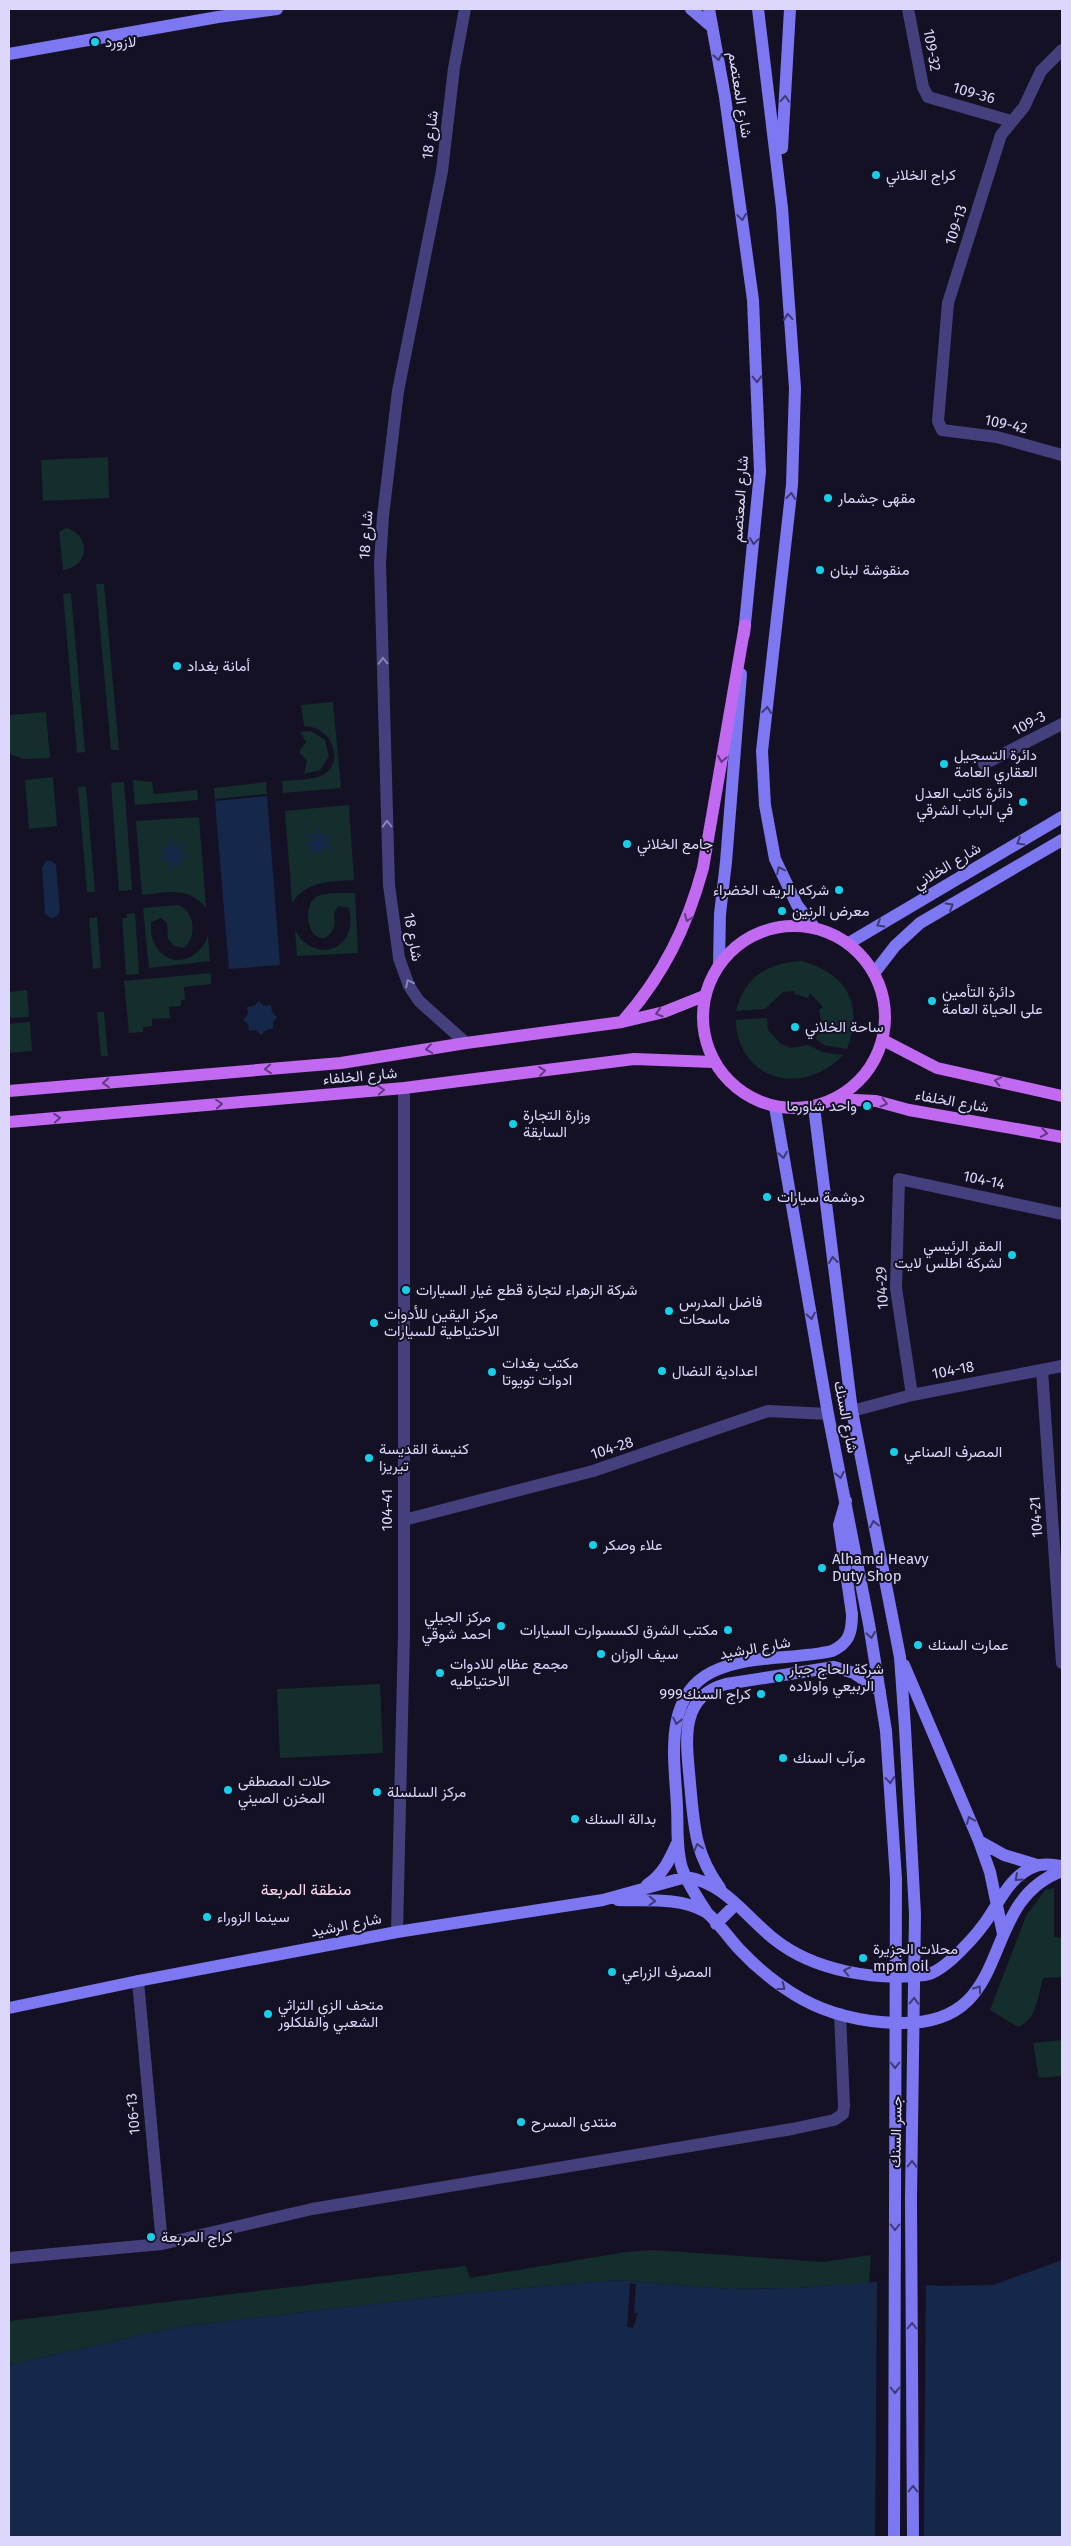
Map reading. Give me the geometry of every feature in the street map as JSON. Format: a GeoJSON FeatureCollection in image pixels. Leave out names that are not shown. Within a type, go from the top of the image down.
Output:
{"type":"FeatureCollection","features":[{"type":"Feature","properties":{"kind":"main road"},"geometry":{"type":"LineString","coordinates":[[9,54],[218,17],[277,9]]}},
{"type":"Feature","properties":{"kind":"main road"},"geometry":{"type":"LineString","coordinates":[[691,9],[712,27]]}},
{"type":"Feature","properties":{"kind":"main road","name":"شارع المعتصم"},"geometry":{"type":"LineString","coordinates":[[709,9],[725,97],[753,300],[760,472],[720,914],[719,964]]}},
{"type":"Feature","properties":{"kind":"main road","name":"شارع المعتصم"},"geometry":{"type":"LineString","coordinates":[[758,9],[779,183],[794,388],[792,485],[762,751],[763,778],[765,805],[775,859],[797,905],[814,927]]}},
{"type":"Feature","properties":{"kind":"main road"},"geometry":{"type":"LineString","coordinates":[[779,183],[790,9]]}},
{"type":"Feature","properties":{"kind":"main road"},"geometry":{"type":"LineString","coordinates":[[622,1022],[655,982],[667,963],[693,905],[703,868],[745,625]]}},
{"type":"Feature","properties":{"kind":"main road","name":"شارع الخلاني"},"geometry":{"type":"LineString","coordinates":[[849,943],[1062,817]]}},
{"type":"Feature","properties":{"kind":"main road"},"geometry":{"type":"LineString","coordinates":[[875,972],[895,946],[920,923],[1062,840]]}},
{"type":"Feature","properties":{"kind":"main road"},"geometry":{"type":"LineString","coordinates":[[778,926],[814,927],[849,943],[875,972],[886,1006],[883,1040],[873,1064],[857,1084],[836,1099],[814,1107],[775,1107],[750,1099],[729,1083],[713,1062],[702,1030],[704,996],[719,964],[745,939],[778,926]]}},
{"type":"Feature","properties":{"kind":"main road","name":"شارع الخلفاء"},"geometry":{"type":"LineString","coordinates":[[9,1091],[341,1063],[466,1043],[622,1022],[664,1012],[704,996]]}},
{"type":"Feature","properties":{"kind":"main road","name":"شارع الخلفاء"},"geometry":{"type":"LineString","coordinates":[[883,1040],[937,1068],[1062,1096]]}},
{"type":"Feature","properties":{"kind":"main road","name":"شارع الخلفاء"},"geometry":{"type":"LineString","coordinates":[[9,1122],[404,1088],[634,1059],[713,1062]]}},
{"type":"Feature","properties":{"kind":"main road","name":"شارع الخلفاء"},"geometry":{"type":"LineString","coordinates":[[836,1099],[876,1101],[909,1110],[1062,1137]]}},
{"type":"Feature","properties":{"kind":"main road","name":"شارع السنك"},"geometry":{"type":"LineString","coordinates":[[775,1107],[886,1732]]}},
{"type":"Feature","properties":{"kind":"main road","name":"شارع السنك"},"geometry":{"type":"LineString","coordinates":[[814,1107],[852,1411],[900,1657],[905,1728]]}},
{"type":"Feature","properties":{"kind":"main road","name":"شارع الرشيد"},"geometry":{"type":"LineString","coordinates":[[846,1501],[839,1525],[852,1614],[852,1629],[849,1638],[843,1646],[832,1651],[722,1668],[702,1678],[689,1691],[677,1716],[674,1741],[678,1838],[686,1878],[716,1924],[757,1967],[786,1990],[816,2007],[865,2021],[908,2023],[940,2018],[964,2006],[986,1978],[1003,1934],[1018,1906],[1034,1885],[1062,1871]]}},
{"type":"Feature","properties":{"kind":"main road"},"geometry":{"type":"LineString","coordinates":[[900,1657],[979,1842],[990,1872],[1003,1934]]}},
{"type":"Feature","properties":{"kind":"main road"},"geometry":{"type":"LineString","coordinates":[[721,1890],[702,1860],[696,1842],[686,1742],[689,1720],[700,1700],[716,1687],[726,1684],[834,1667],[854,1673],[880,1691]]}},
{"type":"Feature","properties":{"kind":"main road","name":"جسر السنك"},"geometry":{"type":"LineString","coordinates":[[905,1728],[915,1914],[911,2199],[913,2537]]}},
{"type":"Feature","properties":{"kind":"main road","name":"جسر السنك"},"geometry":{"type":"LineString","coordinates":[[886,1732],[896,1879],[894,2537]]}},
{"type":"Feature","properties":{"kind":"main road"},"geometry":{"type":"LineString","coordinates":[[640,1890],[660,1876],[669,1861],[678,1838]]}},
{"type":"Feature","properties":{"kind":"main road"},"geometry":{"type":"LineString","coordinates":[[979,1842],[1004,1855],[1037,1865],[1062,1866]]}},
{"type":"Feature","properties":{"kind":"main road","name":"شارع الرشيد"},"geometry":{"type":"LineString","coordinates":[[9,2008],[138,1981],[397,1932],[603,1900],[686,1878],[699,1879],[721,1890],[774,1940],[798,1954],[826,1966],[875,1976],[927,1975],[943,1967],[965,1948],[1007,1888],[1016,1879],[1037,1865]]}},
{"type":"Feature","properties":{"kind":"main road","name":"شارع الرشيد"},"geometry":{"type":"LineString","coordinates":[[603,1900],[681,1903],[706,1911]]}},
{"type":"Feature","properties":{"kind":"main road"},"geometry":{"type":"LineString","coordinates":[[716,1924],[736,1904]]}},
{"type":"Feature","properties":{"kind":"street","name":"شارع 18"},"geometry":{"type":"LineString","coordinates":[[465,9],[454,68],[442,171],[398,391],[383,516],[380,563],[389,885],[399,958],[409,986],[419,1001],[466,1043]]}},
{"type":"Feature","properties":{"kind":"street","name":"109-32"},"geometry":{"type":"LineString","coordinates":[[908,9],[922,87],[928,96]]}},
{"type":"Feature","properties":{"kind":"street","name":"109-13"},"geometry":{"type":"LineString","coordinates":[[942,430],[938,421],[948,303],[1002,135],[1011,121],[1024,107],[1041,71],[1062,50]]}},
{"type":"Feature","properties":{"kind":"street","name":"109-36"},"geometry":{"type":"LineString","coordinates":[[928,96],[1011,121]]}},
{"type":"Feature","properties":{"kind":"street","name":"109-42"},"geometry":{"type":"LineString","coordinates":[[942,430],[997,437],[1062,455]]}},
{"type":"Feature","properties":{"kind":"street","name":"109-3"},"geometry":{"type":"LineString","coordinates":[[984,764],[1062,724]]}},
{"type":"Feature","properties":{"kind":"street","name":"104-41"},"geometry":{"type":"LineString","coordinates":[[397,1932],[404,1520],[404,1088]]}},
{"type":"Feature","properties":{"kind":"street","name":"104-14"},"geometry":{"type":"LineString","coordinates":[[899,1179],[1062,1214]]}},
{"type":"Feature","properties":{"kind":"street","name":"104-29"},"geometry":{"type":"LineString","coordinates":[[899,1179],[896,1288],[912,1395]]}},
{"type":"Feature","properties":{"kind":"street","name":"104-18"},"geometry":{"type":"LineString","coordinates":[[852,1411],[912,1395],[1062,1366]]}},
{"type":"Feature","properties":{"kind":"street","name":"104-21"},"geometry":{"type":"LineString","coordinates":[[1042,1370],[1062,1662]]}},
{"type":"Feature","properties":{"kind":"street","name":"104-28"},"geometry":{"type":"LineString","coordinates":[[404,1520],[593,1471],[768,1411],[828,1414]]}},
{"type":"Feature","properties":{"kind":"street","name":"106-13"},"geometry":{"type":"LineString","coordinates":[[138,1981],[162,2244]]}},
{"type":"Feature","properties":{"kind":"street"},"geometry":{"type":"LineString","coordinates":[[9,2258],[162,2244],[312,2209],[792,2129],[834,2120],[843,2114],[844,2106],[840,2014]]}},
{"type":"Feature","properties":{"kind":"green space"},"geometry":{"type":"Polygon","coordinates":[[[108,457],[109,498],[43,501],[41,460],[108,457]]]}},
{"type":"Feature","properties":{"kind":"green space"},"geometry":{"type":"Polygon","coordinates":[[[66,528],[80,537],[84,550],[78,563],[72,568],[63,570],[59,532],[66,528]]]}},
{"type":"Feature","properties":{"kind":"green space"},"geometry":{"type":"Polygon","coordinates":[[[96,584],[104,584],[119,750],[111,750],[96,584]]]}},
{"type":"Feature","properties":{"kind":"green space"},"geometry":{"type":"Polygon","coordinates":[[[71,593],[85,752],[77,753],[63,594],[71,593]]]}},
{"type":"Feature","properties":{"kind":"green space"},"geometry":{"type":"Polygon","coordinates":[[[333,702],[341,788],[283,793],[282,781],[318,777],[327,772],[332,765],[334,756],[329,739],[314,728],[304,726],[301,705],[333,702]]]}},
{"type":"Feature","properties":{"kind":"green space"},"geometry":{"type":"Polygon","coordinates":[[[46,712],[50,758],[24,759],[9,754],[9,715],[46,712]]]}},
{"type":"Feature","properties":{"kind":"green space"},"geometry":{"type":"Polygon","coordinates":[[[311,731],[325,740],[329,756],[320,770],[304,774],[307,761],[299,752],[306,742],[300,732],[311,731]]]}},
{"type":"Feature","properties":{"kind":"green space"},"geometry":{"type":"Polygon","coordinates":[[[53,777],[57,826],[29,829],[25,780],[53,777]]]}},
{"type":"Feature","properties":{"kind":"green space"},"geometry":{"type":"Polygon","coordinates":[[[133,780],[152,782],[154,794],[197,790],[198,800],[135,805],[133,780]]]}},
{"type":"Feature","properties":{"kind":"green space"},"geometry":{"type":"Polygon","coordinates":[[[124,782],[132,890],[119,891],[111,783],[124,782]]]}},
{"type":"Feature","properties":{"kind":"green space"},"geometry":{"type":"Polygon","coordinates":[[[266,782],[267,794],[215,799],[214,788],[266,782]]]}},
{"type":"Feature","properties":{"kind":"green space"},"geometry":{"type":"Polygon","coordinates":[[[86,786],[95,892],[87,892],[78,787],[86,786]]]}},
{"type":"Feature","properties":{"kind":"green space"},"geometry":{"type":"Polygon","coordinates":[[[349,805],[354,880],[327,882],[312,886],[298,895],[292,903],[285,811],[349,805]]]}},
{"type":"Feature","properties":{"kind":"green space"},"geometry":{"type":"Polygon","coordinates":[[[199,817],[206,908],[192,896],[185,893],[169,892],[142,895],[136,821],[199,817]]]}},
{"type":"Feature","properties":{"kind":"green space"},"geometry":{"type":"Polygon","coordinates":[[[355,893],[358,953],[297,956],[295,930],[308,945],[324,950],[333,949],[340,944],[346,937],[350,927],[349,908],[339,906],[334,912],[334,924],[331,933],[325,938],[314,934],[308,920],[308,913],[313,900],[318,896],[326,894],[355,893]]]}},
{"type":"Feature","properties":{"kind":"green space"},"geometry":{"type":"Polygon","coordinates":[[[178,905],[184,908],[191,919],[192,932],[188,944],[183,948],[174,946],[168,939],[167,923],[161,918],[151,922],[152,937],[155,945],[168,958],[184,959],[199,951],[208,935],[210,961],[149,968],[143,908],[178,905]]]}},
{"type":"Feature","properties":{"kind":"green space"},"geometry":{"type":"Polygon","coordinates":[[[135,913],[139,974],[126,975],[122,918],[127,918],[127,914],[135,913]]]}},
{"type":"Feature","properties":{"kind":"green space"},"geometry":{"type":"Polygon","coordinates":[[[97,917],[101,968],[93,969],[89,918],[97,917]]]}},
{"type":"Feature","properties":{"kind":"green space"},"geometry":{"type":"Polygon","coordinates":[[[802,961],[830,974],[848,993],[852,1005],[853,1018],[852,1033],[847,1049],[824,1045],[816,1039],[821,1020],[819,1010],[823,1007],[810,993],[808,998],[795,994],[794,991],[783,992],[765,1009],[736,1011],[745,989],[752,980],[769,968],[790,962],[802,961]]]}},
{"type":"Feature","properties":{"kind":"green space"},"geometry":{"type":"Polygon","coordinates":[[[211,973],[211,984],[184,987],[185,1000],[181,1000],[181,1006],[169,1007],[170,1018],[152,1019],[152,1026],[143,1027],[143,1032],[129,1033],[124,981],[211,973]]]}},
{"type":"Feature","properties":{"kind":"green space"},"geometry":{"type":"Polygon","coordinates":[[[27,990],[29,1017],[9,1018],[9,992],[27,990]]]}},
{"type":"Feature","properties":{"kind":"green space"},"geometry":{"type":"Polygon","coordinates":[[[97,1012],[104,1012],[108,1056],[101,1056],[97,1012]]]}},
{"type":"Feature","properties":{"kind":"green space"},"geometry":{"type":"Polygon","coordinates":[[[767,1018],[768,1030],[781,1044],[791,1048],[808,1045],[822,1052],[843,1055],[830,1066],[816,1074],[801,1078],[771,1075],[758,1067],[747,1056],[739,1040],[736,1025],[736,1020],[767,1018]]]}},
{"type":"Feature","properties":{"kind":"green space"},"geometry":{"type":"Polygon","coordinates":[[[30,1022],[32,1051],[9,1053],[9,1024],[30,1022]]]}},
{"type":"Feature","properties":{"kind":"green space"},"geometry":{"type":"Polygon","coordinates":[[[380,1684],[383,1753],[280,1758],[277,1689],[380,1684]]]}},
{"type":"Feature","properties":{"kind":"green space"},"geometry":{"type":"Polygon","coordinates":[[[1054,1888],[1054,1937],[1062,1938],[1062,1977],[1043,1978],[1033,2013],[1024,2024],[1018,2027],[990,2010],[1026,1916],[1045,1890],[1054,1888]]]}},
{"type":"Feature","properties":{"kind":"green space"},"geometry":{"type":"Polygon","coordinates":[[[1062,2040],[1062,2076],[1039,2078],[1033,2043],[1062,2040]]]}},
{"type":"Feature","properties":{"kind":"green space"},"geometry":{"type":"Polygon","coordinates":[[[654,2250],[823,2262],[871,2255],[869,2283],[796,2288],[729,2289],[616,2280],[475,2292],[177,2327],[9,2365],[9,2321],[466,2266],[470,2278],[626,2252],[654,2250]]]}},
{"type":"Feature","properties":{"kind":"water"},"geometry":{"type":"Polygon","coordinates":[[[267,796],[280,965],[229,969],[215,801],[267,796]]]}},
{"type":"Feature","properties":{"kind":"water"},"geometry":{"type":"Polygon","coordinates":[[[319,825],[322,838],[334,834],[325,843],[335,849],[322,848],[323,860],[318,849],[308,858],[313,846],[301,844],[313,841],[306,831],[316,837],[319,825]]]}},
{"type":"Feature","properties":{"kind":"water"},"geometry":{"type":"Polygon","coordinates":[[[170,837],[175,849],[186,842],[180,853],[192,856],[179,858],[183,870],[175,861],[168,872],[170,859],[157,860],[167,854],[158,846],[170,850],[170,837]]]}},
{"type":"Feature","properties":{"kind":"water"},"geometry":{"type":"Polygon","coordinates":[[[46,861],[51,861],[56,865],[60,912],[56,917],[51,918],[45,914],[42,867],[46,861]]]}},
{"type":"Feature","properties":{"kind":"water"},"geometry":{"type":"Polygon","coordinates":[[[259,1001],[264,1006],[271,1005],[272,1012],[277,1017],[273,1022],[273,1029],[266,1030],[261,1035],[256,1030],[249,1031],[248,1024],[243,1020],[248,1014],[247,1007],[254,1006],[259,1001]]]}},
{"type":"Feature","properties":{"kind":"water"},"geometry":{"type":"Polygon","coordinates":[[[1062,2260],[1062,2537],[9,2537],[9,2365],[177,2327],[475,2292],[616,2280],[729,2289],[796,2288],[878,2282],[940,2286],[993,2285],[1062,2260]]]}},
{"type":"Feature","properties":{"kind":"pier"},"geometry":{"type":"Polygon","coordinates":[[[877,2279],[926,2283],[924,2537],[875,2537],[877,2279]]]}},
{"type":"Feature","properties":{"kind":"pier"},"geometry":{"type":"Polygon","coordinates":[[[630,2283],[636,2284],[634,2313],[638,2313],[633,2328],[627,2327],[630,2283]]]}},
{"type":"Feature","properties":{"kind":"place","name":"لازورد"},"geometry":{"type":"Point","coordinates":[95,42]}},
{"type":"Feature","properties":{"kind":"place","name":"كراج الخلاني"},"geometry":{"type":"Point","coordinates":[876,175]}},
{"type":"Feature","properties":{"kind":"place","name":"مقهى جشمار"},"geometry":{"type":"Point","coordinates":[828,498]}},
{"type":"Feature","properties":{"kind":"place","name":"منقوشة لبنان"},"geometry":{"type":"Point","coordinates":[820,570]}},
{"type":"Feature","properties":{"kind":"place","name":"أمانة بغداد"},"geometry":{"type":"Point","coordinates":[177,666]}},
{"type":"Feature","properties":{"kind":"place","name":"دائرة التسجيل العقاري العامة"},"geometry":{"type":"Point","coordinates":[944,764]}},
{"type":"Feature","properties":{"kind":"place","name":"دائرة كاتب العدل في الباب الشرقي"},"geometry":{"type":"Point","coordinates":[1023,802]}},
{"type":"Feature","properties":{"kind":"place","name":"جامع الخلاني"},"geometry":{"type":"Point","coordinates":[627,844]}},
{"type":"Feature","properties":{"kind":"place","name":"شركه الريف الخضراء"},"geometry":{"type":"Point","coordinates":[839,890]}},
{"type":"Feature","properties":{"kind":"place","name":"معرض الرنين"},"geometry":{"type":"Point","coordinates":[782,911]}},
{"type":"Feature","properties":{"kind":"place","name":"دائرة التأمين على الحياة العامة"},"geometry":{"type":"Point","coordinates":[932,1001]}},
{"type":"Feature","properties":{"kind":"place","name":"ساحة الخلاني"},"geometry":{"type":"Point","coordinates":[795,1027]}},
{"type":"Feature","properties":{"kind":"place","name":"واحد شاورما"},"geometry":{"type":"Point","coordinates":[867,1106]}},
{"type":"Feature","properties":{"kind":"place","name":"وزارة التجارة السابقة"},"geometry":{"type":"Point","coordinates":[513,1124]}},
{"type":"Feature","properties":{"kind":"place","name":"دوشمة سيارات"},"geometry":{"type":"Point","coordinates":[767,1197]}},
{"type":"Feature","properties":{"kind":"place","name":"المقر الرئيسي لشركة اطلس لايت"},"geometry":{"type":"Point","coordinates":[1012,1255]}},
{"type":"Feature","properties":{"kind":"place","name":"شركة الزهراء لتجارة قطع غيار السيارات"},"geometry":{"type":"Point","coordinates":[406,1290]}},
{"type":"Feature","properties":{"kind":"place","name":"فاضل المدرس ماسحات"},"geometry":{"type":"Point","coordinates":[669,1311]}},
{"type":"Feature","properties":{"kind":"place","name":"مركز اليقين للأدوات الاحتياطية للسيارات"},"geometry":{"type":"Point","coordinates":[374,1323]}},
{"type":"Feature","properties":{"kind":"place","name":"اعدادية النضال"},"geometry":{"type":"Point","coordinates":[662,1371]}},
{"type":"Feature","properties":{"kind":"place","name":"مكتب بغدات ادوات تويوتا"},"geometry":{"type":"Point","coordinates":[492,1372]}},
{"type":"Feature","properties":{"kind":"place","name":"المصرف الصناعي"},"geometry":{"type":"Point","coordinates":[894,1452]}},
{"type":"Feature","properties":{"kind":"place","name":"كنيسة القديسة تيريزا"},"geometry":{"type":"Point","coordinates":[369,1458]}},
{"type":"Feature","properties":{"kind":"place","name":"علاء وصكر"},"geometry":{"type":"Point","coordinates":[593,1545]}},
{"type":"Feature","properties":{"kind":"place","name":"Alhamd Heavy Duty Shop"},"geometry":{"type":"Point","coordinates":[822,1568]}},
{"type":"Feature","properties":{"kind":"place","name":"مركز الجيلي احمد شوقي"},"geometry":{"type":"Point","coordinates":[501,1626]}},
{"type":"Feature","properties":{"kind":"place","name":"مكتب الشرق لكسسوارت السيارات"},"geometry":{"type":"Point","coordinates":[728,1630]}},
{"type":"Feature","properties":{"kind":"place","name":"عمارت السنك"},"geometry":{"type":"Point","coordinates":[918,1645]}},
{"type":"Feature","properties":{"kind":"place","name":"سيف الوزان"},"geometry":{"type":"Point","coordinates":[601,1654]}},
{"type":"Feature","properties":{"kind":"place","name":"مجمع عظام للادوات الاحتياطيه"},"geometry":{"type":"Point","coordinates":[440,1673]}},
{"type":"Feature","properties":{"kind":"place","name":"شركة الحاج جبار الربيعي واولاده"},"geometry":{"type":"Point","coordinates":[779,1678]}},
{"type":"Feature","properties":{"kind":"place","name":"كراج السنك999"},"geometry":{"type":"Point","coordinates":[761,1694]}},
{"type":"Feature","properties":{"kind":"place","name":"مرآب السنك"},"geometry":{"type":"Point","coordinates":[783,1758]}},
{"type":"Feature","properties":{"kind":"place","name":"حلات المصطفى المخزن الصيني"},"geometry":{"type":"Point","coordinates":[228,1790]}},
{"type":"Feature","properties":{"kind":"place","name":"مركز السلسلة"},"geometry":{"type":"Point","coordinates":[377,1792]}},
{"type":"Feature","properties":{"kind":"place","name":"بدالة السنك"},"geometry":{"type":"Point","coordinates":[575,1819]}},
{"type":"Feature","properties":{"kind":"place","name":"سينما الزوراء"},"geometry":{"type":"Point","coordinates":[207,1917]}},
{"type":"Feature","properties":{"kind":"place","name":"محلات الجزيرة mpm oil"},"geometry":{"type":"Point","coordinates":[863,1958]}},
{"type":"Feature","properties":{"kind":"place","name":"المصرف الزراعي"},"geometry":{"type":"Point","coordinates":[612,1972]}},
{"type":"Feature","properties":{"kind":"place","name":"متحف الزي التراثي الشعبي والفلكلور"},"geometry":{"type":"Point","coordinates":[268,2014]}},
{"type":"Feature","properties":{"kind":"place","name":"منتدى المسرح"},"geometry":{"type":"Point","coordinates":[521,2122]}},
{"type":"Feature","properties":{"kind":"place","name":"كراج المربعة"},"geometry":{"type":"Point","coordinates":[151,2237]}},
{"type":"Feature","properties":{"kind":"district","name":"منطقة المربعة"},"geometry":{"type":"Point","coordinates":[306,1889]}}]}
